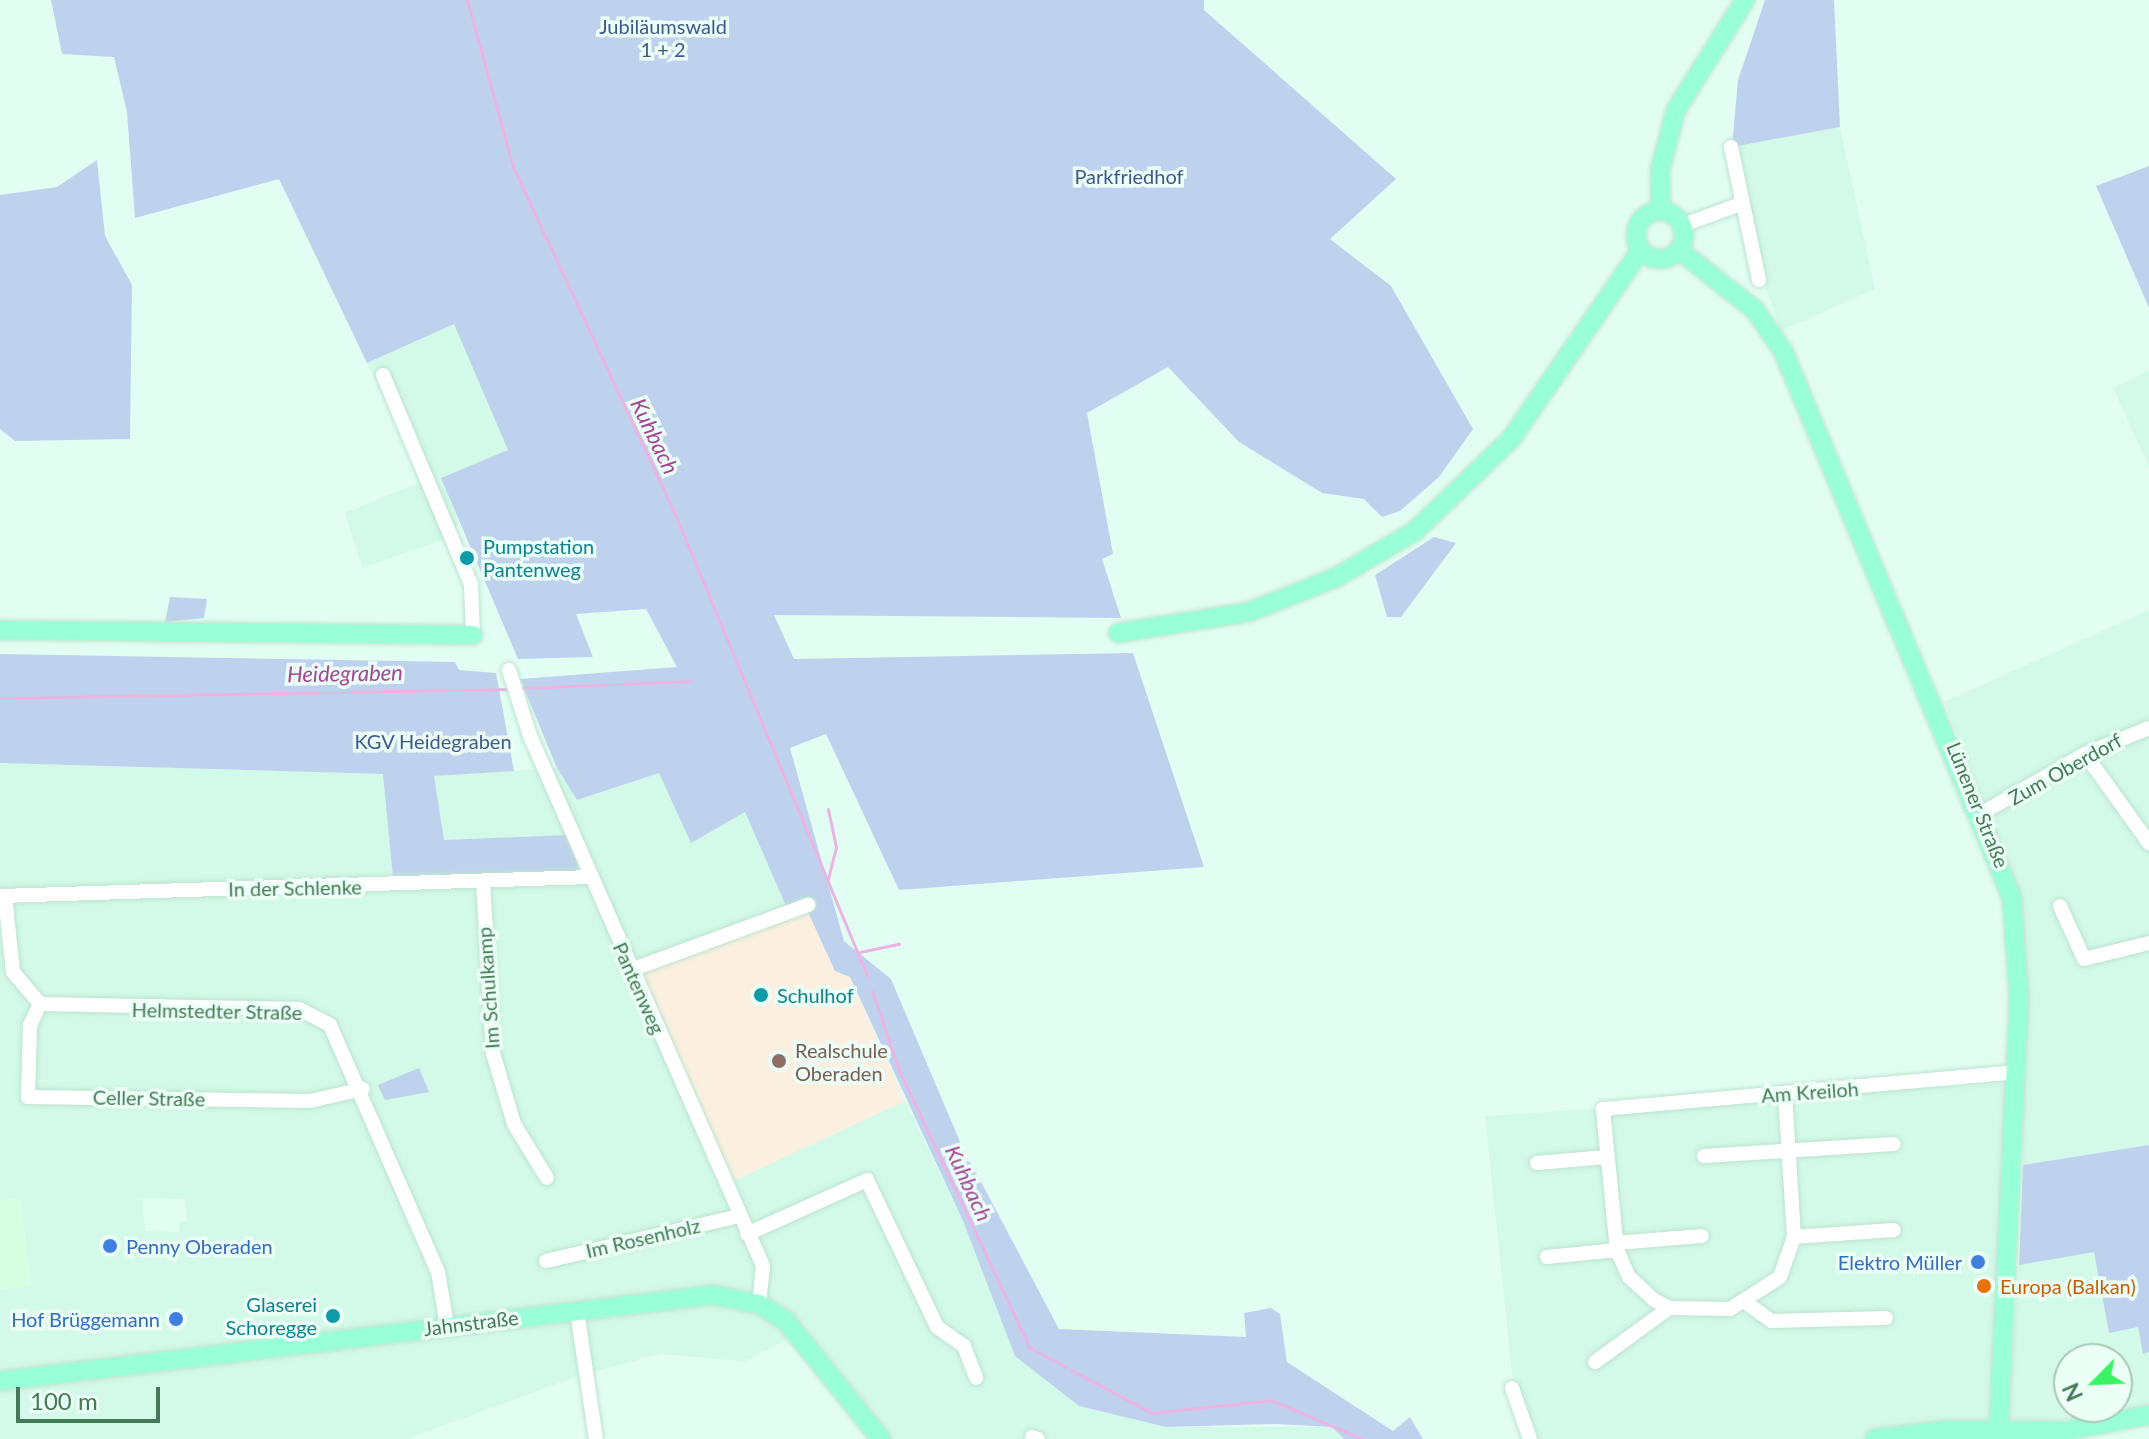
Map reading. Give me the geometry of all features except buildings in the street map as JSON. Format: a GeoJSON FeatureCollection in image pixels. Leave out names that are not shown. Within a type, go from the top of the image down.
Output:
{"type":"FeatureCollection","features":[{"type":"Feature","properties":{"kind":"main road"},"geometry":{"type":"LineString","coordinates":[[1661,210],[1660,170],[1676,110],[1745,0]]}},
{"type":"Feature","properties":{"kind":"main road"},"geometry":{"type":"LineString","coordinates":[[1641,250],[1660,259],[1679,250],[1683,225],[1661,210]]}},
{"type":"Feature","properties":{"kind":"main road"},"geometry":{"type":"LineString","coordinates":[[1118,633],[1249,612],[1337,577],[1415,531],[1511,439],[1641,250],[1639,222],[1661,210]]}},
{"type":"Feature","properties":{"kind":"main road","name":"Lünener Straße"},"geometry":{"type":"LineString","coordinates":[[1679,250],[1755,310],[1783,351],[1982,813],[2018,932],[2016,1072],[1998,1435]]}},
{"type":"Feature","properties":{"kind":"main road"},"geometry":{"type":"LineString","coordinates":[[0,630],[473,635]]}},
{"type":"Feature","properties":{"kind":"main road","name":"Jahnstraße"},"geometry":{"type":"LineString","coordinates":[[0,1381],[713,1295],[759,1304],[807,1342],[881,1439]]}},
{"type":"Feature","properties":{"kind":"main road"},"geometry":{"type":"LineString","coordinates":[[1875,1439],[2066,1431],[2149,1415]]}},
{"type":"Feature","properties":{"kind":"street"},"geometry":{"type":"LineString","coordinates":[[1731,147],[1738,205],[1759,280]]}},
{"type":"Feature","properties":{"kind":"street"},"geometry":{"type":"LineString","coordinates":[[1683,225],[1738,205]]}},
{"type":"Feature","properties":{"kind":"street"},"geometry":{"type":"LineString","coordinates":[[383,375],[471,584],[473,635]]}},
{"type":"Feature","properties":{"kind":"street","name":"Pantenweg"},"geometry":{"type":"LineString","coordinates":[[509,675],[591,877],[765,1273],[759,1304]]}},
{"type":"Feature","properties":{"kind":"street","name":"Zum Oberdorf"},"geometry":{"type":"LineString","coordinates":[[1982,813],[2085,754],[2149,728]]}},
{"type":"Feature","properties":{"kind":"street"},"geometry":{"type":"LineString","coordinates":[[2085,754],[2149,843]]}},
{"type":"Feature","properties":{"kind":"street","name":"In der Schlenke"},"geometry":{"type":"LineString","coordinates":[[2,896],[591,877]]}},
{"type":"Feature","properties":{"kind":"street","name":"Im Schulkamp"},"geometry":{"type":"LineString","coordinates":[[483,881],[493,1053],[514,1124],[547,1178]]}},
{"type":"Feature","properties":{"kind":"street"},"geometry":{"type":"LineString","coordinates":[[2,896],[13,972],[40,1004]]}},
{"type":"Feature","properties":{"kind":"street"},"geometry":{"type":"LineString","coordinates":[[631,970],[808,905]]}},
{"type":"Feature","properties":{"kind":"street"},"geometry":{"type":"LineString","coordinates":[[2060,906],[2084,959],[2149,943]]}},
{"type":"Feature","properties":{"kind":"street","name":"Helmstedter Straße"},"geometry":{"type":"LineString","coordinates":[[40,1004],[299,1009],[330,1025],[363,1089],[438,1272],[447,1325]]}},
{"type":"Feature","properties":{"kind":"street","name":"Celler Straße"},"geometry":{"type":"LineString","coordinates":[[40,1004],[30,1025],[28,1097],[292,1101],[363,1089]]}},
{"type":"Feature","properties":{"kind":"street","name":"Am Kreiloh"},"geometry":{"type":"LineString","coordinates":[[1606,1157],[1603,1109],[2016,1072]]}},
{"type":"Feature","properties":{"kind":"street"},"geometry":{"type":"LineString","coordinates":[[1595,1362],[1669,1308],[1748,1304],[1780,1277],[1794,1237],[1785,1094]]}},
{"type":"Feature","properties":{"kind":"street"},"geometry":{"type":"LineString","coordinates":[[1704,1156],[1894,1144]]}},
{"type":"Feature","properties":{"kind":"street"},"geometry":{"type":"LineString","coordinates":[[1537,1163],[1606,1157],[1617,1247],[1639,1289],[1669,1308]]}},
{"type":"Feature","properties":{"kind":"street"},"geometry":{"type":"LineString","coordinates":[[747,1234],[867,1180],[937,1327],[964,1346],[976,1378]]}},
{"type":"Feature","properties":{"kind":"street","name":"Im Rosenholz"},"geometry":{"type":"LineString","coordinates":[[546,1261],[739,1216]]}},
{"type":"Feature","properties":{"kind":"street"},"geometry":{"type":"LineString","coordinates":[[1794,1237],[1894,1230]]}},
{"type":"Feature","properties":{"kind":"street"},"geometry":{"type":"LineString","coordinates":[[1547,1257],[1702,1236]]}},
{"type":"Feature","properties":{"kind":"street"},"geometry":{"type":"LineString","coordinates":[[1748,1304],[1771,1321],[1886,1318]]}},
{"type":"Feature","properties":{"kind":"street"},"geometry":{"type":"LineString","coordinates":[[577,1311],[596,1439]]}},
{"type":"Feature","properties":{"kind":"street"},"geometry":{"type":"LineString","coordinates":[[1512,1388],[1530,1439]]}},
{"type":"Feature","properties":{"kind":"shaded area"},"geometry":{"type":"Polygon","coordinates":[[[1840,127],[1875,289],[1781,331],[1738,208],[1732,147],[1840,127]]]}},
{"type":"Feature","properties":{"kind":"shaded area"},"geometry":{"type":"Polygon","coordinates":[[[454,324],[509,451],[442,478],[459,523],[442,540],[362,568],[345,513],[424,481],[367,363],[454,324]]]}},
{"type":"Feature","properties":{"kind":"shaded area"},"geometry":{"type":"Polygon","coordinates":[[[2149,370],[2149,467],[2113,388],[2149,370]]]}},
{"type":"Feature","properties":{"kind":"shaded area"},"geometry":{"type":"Polygon","coordinates":[[[2149,610],[2149,1145],[2023,1165],[2022,901],[1944,702],[2149,610]]]}},
{"type":"Feature","properties":{"kind":"shaded area"},"geometry":{"type":"Polygon","coordinates":[[[0,763],[384,774],[393,878],[566,835],[444,840],[433,776],[557,768],[578,800],[659,772],[745,811],[790,915],[724,1184],[905,1101],[963,1221],[1079,1406],[1166,1427],[1333,1427],[1344,1439],[868,1439],[790,1338],[745,1361],[661,1354],[588,1373],[572,1322],[578,1376],[407,1439],[0,1439],[0,1289],[31,1286],[20,1199],[0,1200],[0,763]],[[142,1198],[145,1231],[179,1232],[180,1221],[187,1221],[185,1199],[142,1198]]]}},
{"type":"Feature","properties":{"kind":"shaded area","name":"Realschule Oberaden"},"geometry":{"type":"Polygon","coordinates":[[[807,909],[835,971],[850,977],[905,1101],[725,1185],[631,972],[807,909]]]}},
{"type":"Feature","properties":{"kind":"shaded area"},"geometry":{"type":"Polygon","coordinates":[[[2008,1083],[2001,1439],[1522,1439],[1503,1385],[1513,1382],[1485,1116],[2008,1083]]]}},
{"type":"Feature","properties":{"kind":"shaded area"},"geometry":{"type":"Polygon","coordinates":[[[20,1199],[31,1286],[0,1289],[0,1200],[20,1199]]]}},
{"type":"Feature","properties":{"kind":"shaded area"},"geometry":{"type":"Polygon","coordinates":[[[2094,1251],[2109,1332],[2138,1327],[2143,1353],[2149,1352],[2149,1406],[2133,1409],[2133,1343],[2053,1343],[2053,1420],[2008,1421],[2019,1265],[2094,1251]]]}},
{"type":"Feature","properties":{"kind":"green space"},"geometry":{"type":"Polygon","coordinates":[[[51,0],[1204,0],[1204,10],[1396,179],[1330,239],[1391,286],[1473,429],[1439,477],[1400,511],[1382,517],[1364,499],[1322,493],[1239,442],[1168,367],[1087,413],[1113,554],[1102,559],[1121,618],[774,615],[794,659],[1133,653],[1204,867],[899,890],[826,734],[790,748],[844,941],[891,979],[961,1144],[1059,1329],[1246,1337],[1244,1313],[1271,1308],[1280,1314],[1287,1362],[1393,1431],[1410,1417],[1423,1439],[1344,1439],[1332,1427],[1276,1424],[1166,1427],[1079,1406],[1015,1356],[963,1221],[850,977],[835,971],[807,910],[790,915],[745,812],[691,843],[659,773],[577,800],[557,768],[520,679],[677,667],[646,609],[576,614],[593,657],[518,659],[441,478],[508,450],[454,324],[367,363],[279,179],[135,218],[127,112],[114,57],[62,54],[51,0]]]}},
{"type":"Feature","properties":{"kind":"green space"},"geometry":{"type":"Polygon","coordinates":[[[1765,0],[1834,0],[1840,127],[1732,147],[1738,80],[1765,0]]]}},
{"type":"Feature","properties":{"kind":"green space"},"geometry":{"type":"Polygon","coordinates":[[[97,160],[105,236],[132,285],[130,439],[15,441],[0,429],[0,195],[57,187],[97,160]]]}},
{"type":"Feature","properties":{"kind":"green space"},"geometry":{"type":"Polygon","coordinates":[[[2149,166],[2149,308],[2096,186],[2149,166]]]}},
{"type":"Feature","properties":{"kind":"green space"},"geometry":{"type":"Polygon","coordinates":[[[1434,537],[1456,543],[1401,617],[1387,617],[1375,575],[1434,537]]]}},
{"type":"Feature","properties":{"kind":"green space"},"geometry":{"type":"Polygon","coordinates":[[[170,597],[207,599],[204,618],[165,622],[170,597]]]}},
{"type":"Feature","properties":{"kind":"green space","name":"KGV Heidegraben"},"geometry":{"type":"Polygon","coordinates":[[[0,654],[455,662],[459,670],[496,673],[514,771],[434,776],[444,840],[566,835],[581,873],[393,878],[383,774],[0,763],[0,654]]]}},
{"type":"Feature","properties":{"kind":"green space"},"geometry":{"type":"Polygon","coordinates":[[[419,1068],[429,1092],[385,1100],[378,1085],[419,1068]]]}},
{"type":"Feature","properties":{"kind":"green space"},"geometry":{"type":"Polygon","coordinates":[[[2149,1145],[2149,1352],[2143,1354],[2138,1327],[2109,1333],[2094,1252],[2019,1265],[2023,1165],[2149,1145]]]}},
{"type":"Feature","properties":{"kind":"waterway","name":"Kuhbach"},"geometry":{"type":"LineString","coordinates":[[467,0],[513,167],[677,519],[868,977]]}},
{"type":"Feature","properties":{"kind":"waterway","name":"Heidegraben"},"geometry":{"type":"LineString","coordinates":[[520,688],[690,681]]}},
{"type":"Feature","properties":{"kind":"waterway","name":"Heidegraben"},"geometry":{"type":"LineString","coordinates":[[0,698],[508,689]]}},
{"type":"Feature","properties":{"kind":"waterway","name":"Kuhbach"},"geometry":{"type":"LineString","coordinates":[[828,809],[836,847],[828,879]]}},
{"type":"Feature","properties":{"kind":"waterway","name":"Kuhbach"},"geometry":{"type":"LineString","coordinates":[[860,952],[899,944]]}},
{"type":"Feature","properties":{"kind":"waterway","name":"Kuhbach"},"geometry":{"type":"LineString","coordinates":[[872,991],[898,1068],[1029,1347],[1066,1367]]}},
{"type":"Feature","properties":{"kind":"waterway","name":"Kuhbach"},"geometry":{"type":"LineString","coordinates":[[1071,1370],[1152,1413],[1271,1400],[1363,1439]]}},
{"type":"Feature","properties":{"kind":"place","name":"Pumpstation Pantenweg"},"geometry":{"type":"Point","coordinates":[467,558]}},
{"type":"Feature","properties":{"kind":"place","name":"Schulhof"},"geometry":{"type":"Point","coordinates":[761,995]}},
{"type":"Feature","properties":{"kind":"place","name":"Realschule Oberaden"},"geometry":{"type":"Point","coordinates":[779,1061]}},
{"type":"Feature","properties":{"kind":"place","name":"Penny Oberaden"},"geometry":{"type":"Point","coordinates":[110,1246]}},
{"type":"Feature","properties":{"kind":"place","name":"Elektro Müller"},"geometry":{"type":"Point","coordinates":[1978,1262]}},
{"type":"Feature","properties":{"kind":"place","name":"Europa (Balkan)"},"geometry":{"type":"Point","coordinates":[1984,1286]}},
{"type":"Feature","properties":{"kind":"place","name":"Glaserei Schoregge"},"geometry":{"type":"Point","coordinates":[333,1316]}},
{"type":"Feature","properties":{"kind":"place","name":"Hof Brüggemann"},"geometry":{"type":"Point","coordinates":[176,1319]}},
{"type":"Feature","properties":{"kind":"park label","name":"Jubiläumswald 1 + 2"},"geometry":{"type":"Point","coordinates":[663,38]}},
{"type":"Feature","properties":{"kind":"park label","name":"Parkfriedhof"},"geometry":{"type":"Point","coordinates":[1129,176]}}]}
